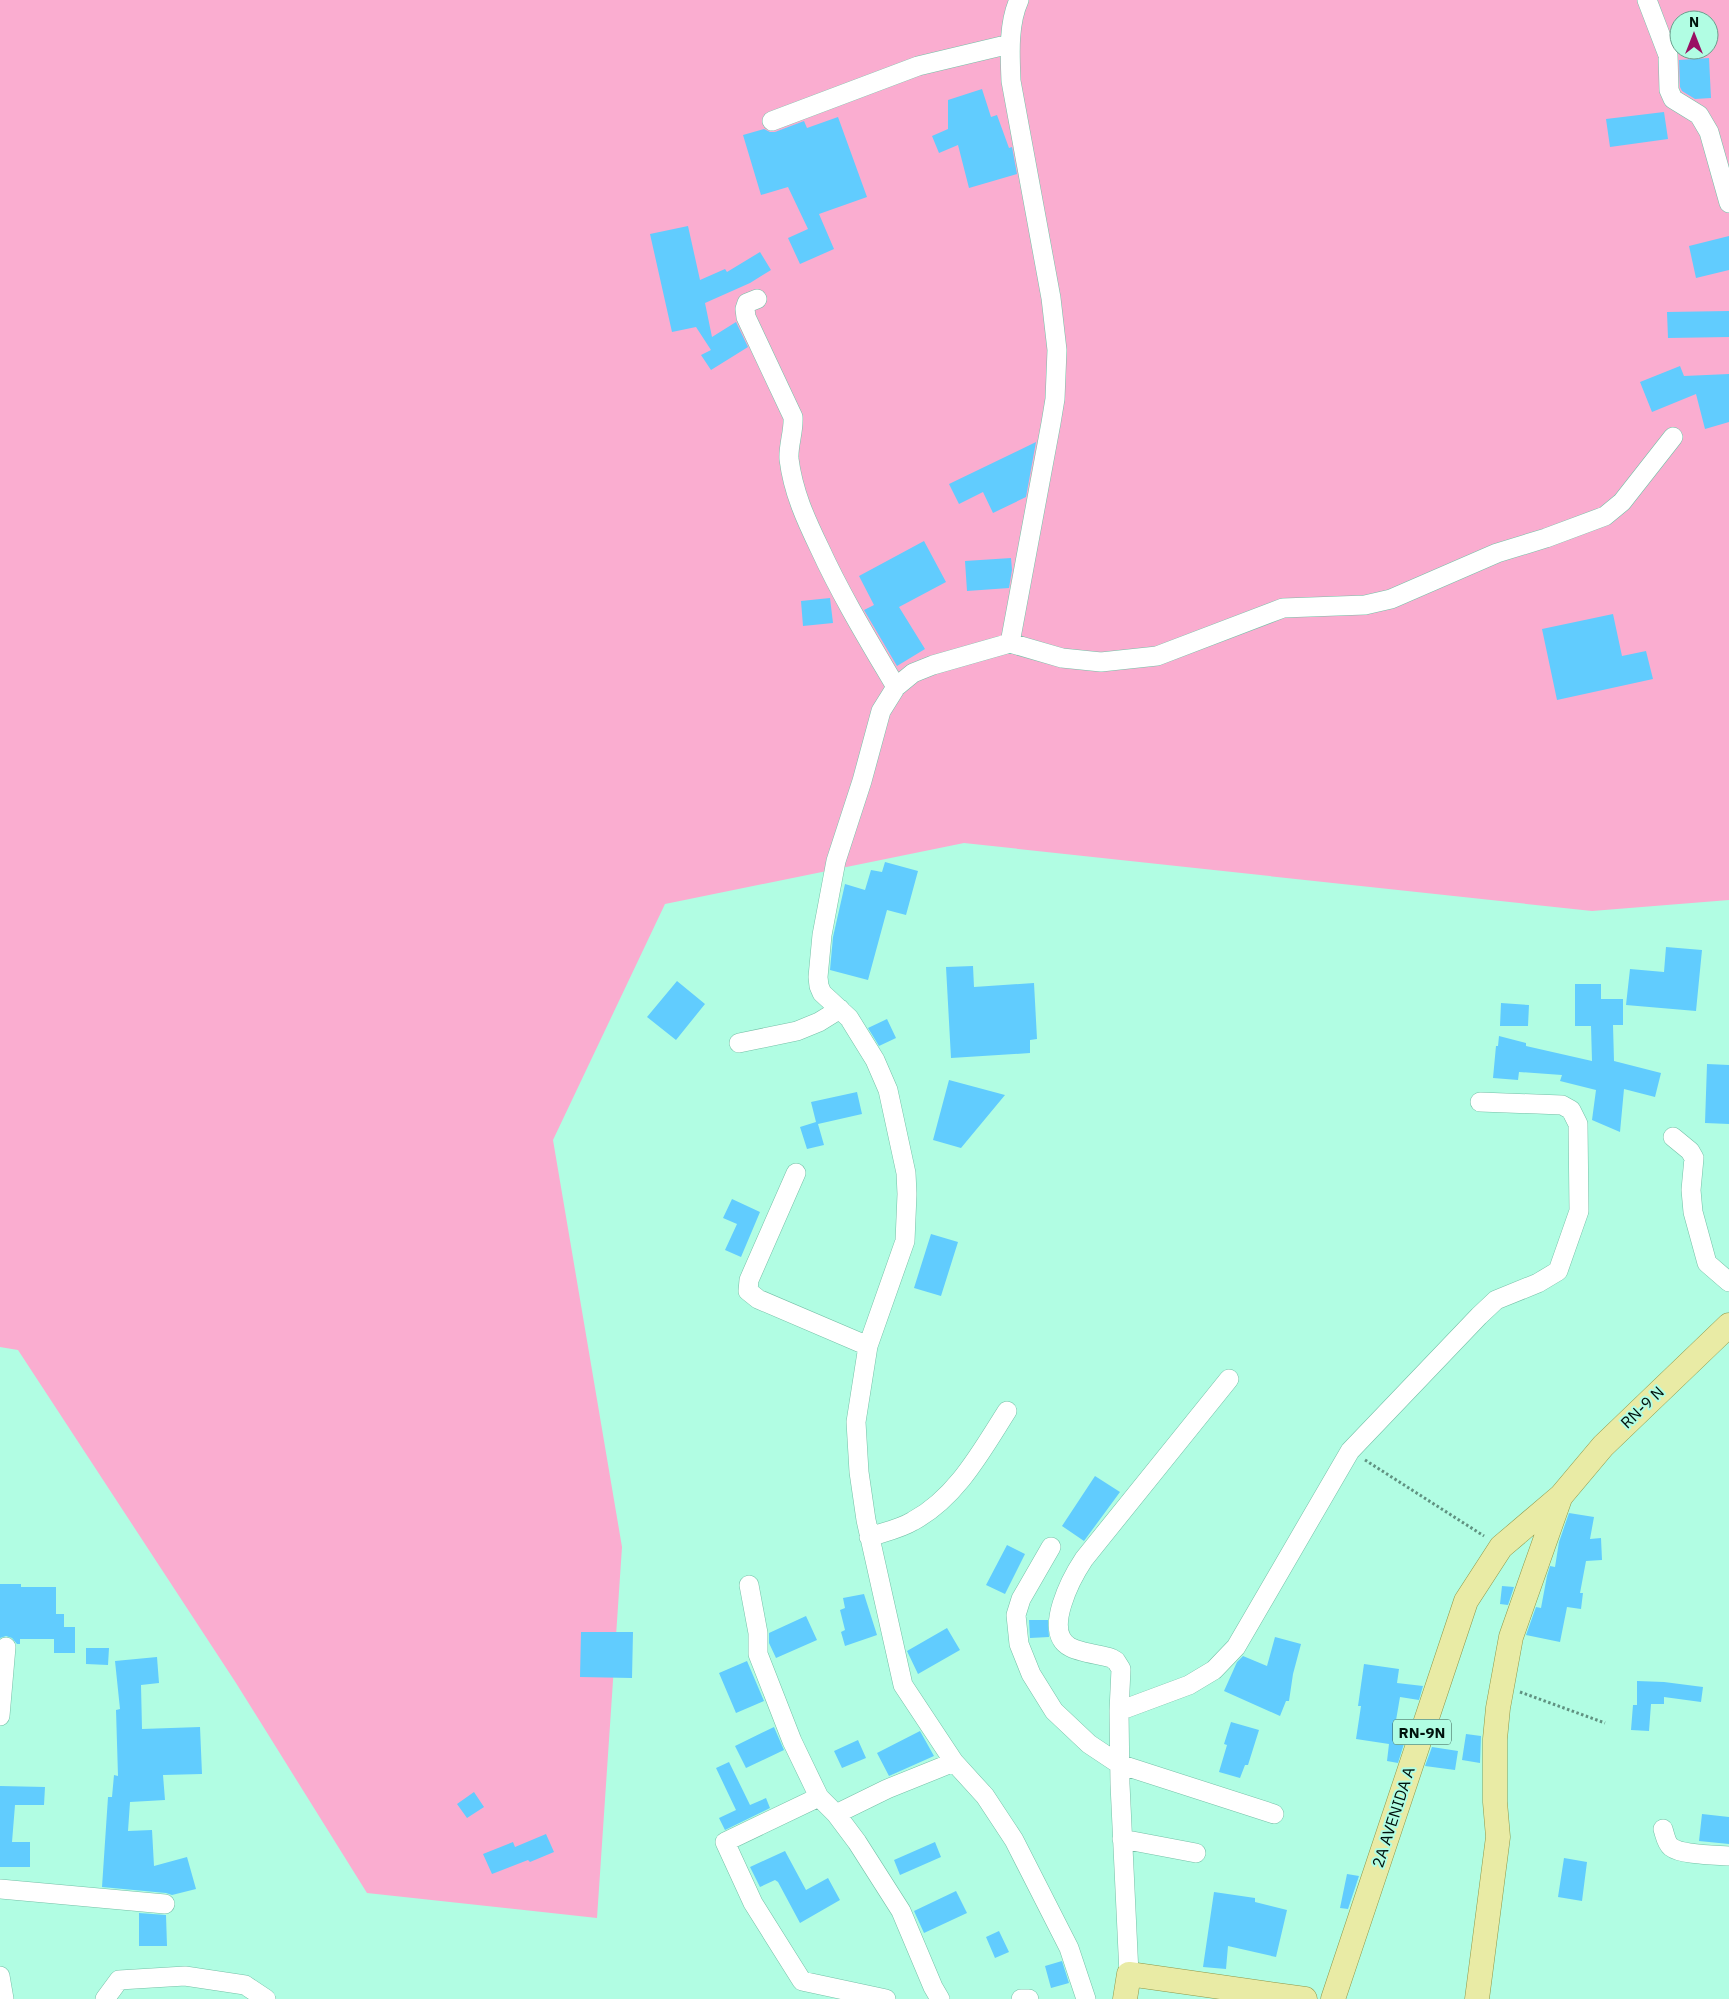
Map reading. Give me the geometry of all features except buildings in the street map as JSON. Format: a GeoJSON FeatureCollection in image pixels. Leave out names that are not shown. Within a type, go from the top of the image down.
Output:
{"type":"FeatureCollection","features":[{"type":"Feature","properties":{"kind":"main road","name":"RN-9 N"},"geometry":{"type":"LineString","coordinates":[[1561,1496],[1603,1446],[1729,1324]]}},
{"type":"Feature","properties":{"kind":"main road","name":"2A AVENIDA A"},"geometry":{"type":"LineString","coordinates":[[1333,1999],[1466,1601],[1501,1547],[1561,1496]]}},
{"type":"Feature","properties":{"kind":"main road","name":"RN-9N"},"geometry":{"type":"LineString","coordinates":[[1477,1999],[1498,1837],[1495,1802],[1495,1738],[1498,1708],[1510,1637],[1561,1496]]}},
{"type":"Feature","properties":{"kind":"main road"},"geometry":{"type":"LineString","coordinates":[[1125,1999],[1130,1974],[1305,1999]]}},
{"type":"Feature","properties":{"kind":"street"},"geometry":{"type":"LineString","coordinates":[[1010,643],[1051,423],[1056,383],[1057,350],[1051,298],[1013,90],[1010,44],[1019,0]]}},
{"type":"Feature","properties":{"kind":"street"},"geometry":{"type":"LineString","coordinates":[[1647,0],[1668,55],[1668,90],[1673,99],[1699,115],[1709,132],[1729,203]]}},
{"type":"Feature","properties":{"kind":"street"},"geometry":{"type":"LineString","coordinates":[[772,121],[918,66],[1010,44]]}},
{"type":"Feature","properties":{"kind":"street"},"geometry":{"type":"LineString","coordinates":[[757,298],[747,303],[745,309],[746,317],[793,417],[789,457],[796,496],[836,583],[896,687]]}},
{"type":"Feature","properties":{"kind":"street"},"geometry":{"type":"LineString","coordinates":[[1086,1999],[1069,1948],[1014,1840],[985,1796],[954,1762],[903,1684],[870,1537],[859,1472],[856,1422],[868,1346],[904,1241],[907,1194],[906,1173],[888,1090],[867,1044],[854,1025],[822,992],[819,986],[822,935],[836,862],[881,711],[896,687],[913,673],[923,668],[1010,643],[1062,658],[1101,662],[1157,656],[1283,608],[1365,605],[1391,599],[1497,553],[1546,538],[1605,516],[1622,502],[1673,437]]}},
{"type":"Feature","properties":{"kind":"street"},"geometry":{"type":"LineString","coordinates":[[739,1043],[797,1031],[819,1022],[840,1009]]}},
{"type":"Feature","properties":{"kind":"street"},"geometry":{"type":"LineString","coordinates":[[1119,1711],[1189,1685],[1214,1670],[1236,1647],[1350,1451],[1496,1300],[1558,1271],[1579,1212],[1578,1124],[1570,1110],[1562,1105],[1480,1102]]}},
{"type":"Feature","properties":{"kind":"street"},"geometry":{"type":"LineString","coordinates":[[1673,1137],[1690,1151],[1694,1158],[1691,1190],[1694,1212],[1707,1263],[1729,1282]]}},
{"type":"Feature","properties":{"kind":"street"},"geometry":{"type":"LineString","coordinates":[[796,1173],[749,1280],[748,1291],[758,1299],[868,1346]]}},
{"type":"Feature","properties":{"kind":"street"},"geometry":{"type":"LineString","coordinates":[[1130,1974],[1119,1764],[1120,1665],[1112,1658],[1075,1650],[1064,1643],[1058,1634],[1058,1628],[1063,1601],[1072,1579],[1084,1559],[1229,1379]]}},
{"type":"Feature","properties":{"kind":"street"},"geometry":{"type":"LineString","coordinates":[[870,1537],[912,1522],[938,1506],[979,1456],[1006,1411]]}},
{"type":"Feature","properties":{"kind":"street"},"geometry":{"type":"LineString","coordinates":[[1051,1547],[1021,1599],[1016,1615],[1019,1644],[1031,1674],[1054,1711],[1090,1744],[1119,1764],[1274,1814]]}},
{"type":"Feature","properties":{"kind":"street"},"geometry":{"type":"LineString","coordinates":[[749,1585],[758,1632],[758,1654],[779,1711],[819,1797],[836,1814],[857,1842],[901,1911],[933,1987],[940,1999]]}},
{"type":"Feature","properties":{"kind":"street"},"geometry":{"type":"LineString","coordinates":[[0,1716],[6,1648]]}},
{"type":"Feature","properties":{"kind":"street"},"geometry":{"type":"LineString","coordinates":[[836,1814],[887,1789],[954,1762]]}},
{"type":"Feature","properties":{"kind":"street"},"geometry":{"type":"LineString","coordinates":[[819,1797],[725,1842],[753,1903],[802,1981],[886,1999]]}},
{"type":"Feature","properties":{"kind":"street"},"geometry":{"type":"LineString","coordinates":[[1663,1829],[1670,1846],[1680,1851],[1729,1856]]}},
{"type":"Feature","properties":{"kind":"street"},"geometry":{"type":"LineString","coordinates":[[1122,1839],[1196,1853]]}},
{"type":"Feature","properties":{"kind":"street"},"geometry":{"type":"LineString","coordinates":[[0,1889],[165,1904]]}},
{"type":"Feature","properties":{"kind":"street"},"geometry":{"type":"LineString","coordinates":[[0,1976],[4,1999]]}},
{"type":"Feature","properties":{"kind":"street"},"geometry":{"type":"LineString","coordinates":[[105,1999],[119,1980],[185,1976],[245,1985],[266,1999]]}},
{"type":"Feature","properties":{"kind":"street"},"geometry":{"type":"LineString","coordinates":[[1021,1999],[1029,1999]]}},
{"type":"Feature","properties":{"kind":"path"},"geometry":{"type":"LineString","coordinates":[[1350,1451],[1501,1547]]}},
{"type":"Feature","properties":{"kind":"path"},"geometry":{"type":"LineString","coordinates":[[1498,1708],[1506,1710],[1518,1691],[1605,1723]]}},
{"type":"Feature","properties":{"kind":"shaded area"},"geometry":{"type":"Polygon","coordinates":[[[0,0],[1729,0],[1729,900],[1592,911],[964,843],[665,904],[553,1140],[622,1547],[597,1918],[367,1893],[236,1683],[18,1350],[0,1347],[0,0]]]}}]}
